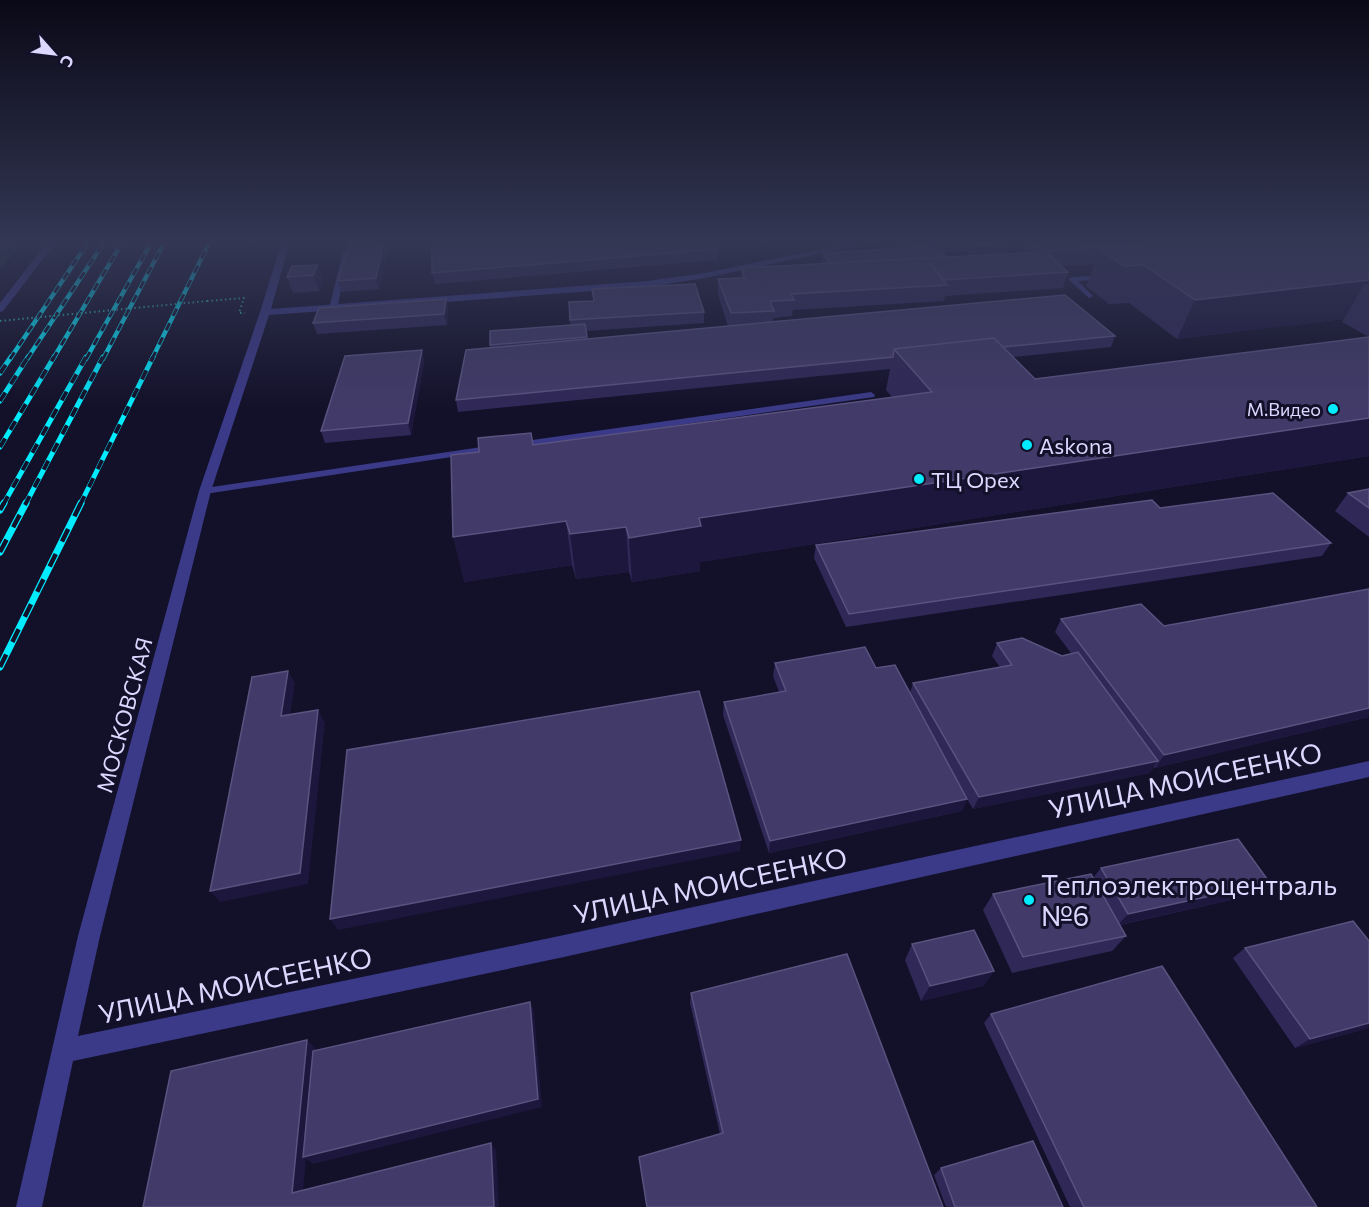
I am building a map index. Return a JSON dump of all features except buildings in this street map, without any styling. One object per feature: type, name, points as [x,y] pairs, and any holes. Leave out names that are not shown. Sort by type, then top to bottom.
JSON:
[{"type":"street","name":"МОСКОВСКАЯ","points":[[29,1207],[89,936],[205,490],[269,297]]},
{"type":"street","points":[[265,312],[449,297]]},
{"type":"street","name":"УЛИЦА МОИСЕЕНКО","points":[[63,1052],[93,1043],[564,946],[1369,769]]},
{"type":"lane","points":[[334,305],[336,297]]},
{"type":"lane","points":[[205,490],[871,395]]},
{"type":"path","points":[[0,321],[244,298],[239,312]]},
{"type":"railway","points":[[10,359],[51,297]]},
{"type":"railway","points":[[27,359],[68,297]]},
{"type":"railway","points":[[53,359],[90,297]]},
{"type":"railway","points":[[86,359],[120,297]]},
{"type":"railway","points":[[103,359],[135,297]]},
{"type":"railway","points":[[152,359],[182,297]]},
{"type":"railway","points":[[0,373],[11,357]]},
{"type":"railway","points":[[0,401],[28,357]]},
{"type":"railway","points":[[0,447],[54,357]]},
{"type":"railway","points":[[3,505],[86,357]]},
{"type":"railway","points":[[25,505],[103,357]]},
{"type":"railway","points":[[80,505],[153,357]]},
{"type":"railway","points":[[0,510],[4,503]]},
{"type":"railway","points":[[0,552],[26,503]]},
{"type":"railway","points":[[0,667],[81,503]]},
{"type":"place","name":"М.Видео","points":[[1333,409]]},
{"type":"place","name":"Askona","points":[[1027,445]]},
{"type":"place","name":"ТЦ Орех","points":[[919,479]]},
{"type":"place","name":"Теплоэлектроцентраль №6","points":[[1029,900]]}]
